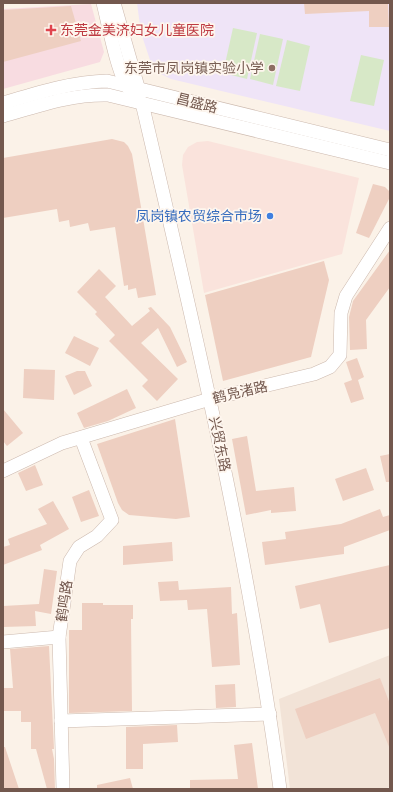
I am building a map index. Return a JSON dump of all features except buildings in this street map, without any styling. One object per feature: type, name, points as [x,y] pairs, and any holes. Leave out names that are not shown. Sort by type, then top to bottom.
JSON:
[{"type":"street","points":[[103,3],[132,88],[142,103]]},
{"type":"street","points":[[114,3],[132,88]]},
{"type":"street","name":"昌盛路","points":[[3,103],[81,83],[107,82],[390,150]]},
{"type":"street","name":"昌盛路","points":[[3,116],[65,99],[108,95],[390,163]]},
{"type":"street","name":"兴贸东路","points":[[142,103],[238,528],[270,714],[280,789]]},
{"type":"street","name":"鹤凫渚路","points":[[3,471],[41,452],[81,438],[210,399],[314,374],[330,368],[340,355],[341,313],[346,296],[390,228]]},
{"type":"street","name":"鹤鸣路","points":[[63,789],[59,637],[70,561],[79,547],[97,536],[112,520],[81,438]]},
{"type":"street","points":[[3,642],[59,637]]},
{"type":"street","points":[[61,721],[270,714]]},
{"type":"shaded area","name":"东莞市凤岗镇实验小学","points":[[137,3],[390,3],[390,131],[171,79],[159,73],[151,63],[141,33]]},
{"type":"shaded area","name":"东莞金美济妇女儿童医院","points":[[91,4],[104,52],[100,62],[3,89],[3,9]]},
{"type":"shaded area","name":"凤岗镇农贸综合市场","points":[[208,141],[359,178],[342,254],[204,293],[182,165],[183,155],[188,147],[197,142]]},
{"type":"shaded area","points":[[390,655],[390,787],[383,789],[290,789],[279,699]]},
{"type":"green space","points":[[233,28],[257,33],[247,79],[223,73]]},
{"type":"green space","points":[[260,34],[283,39],[273,85],[250,79]]},
{"type":"green space","points":[[287,40],[310,46],[300,91],[276,86]]},
{"type":"green space","points":[[361,55],[384,60],[374,106],[350,101]]},
{"type":"place","name":"东莞金美济妇女儿童医院","points":[[51,30]]},
{"type":"place","name":"东莞市凤岗镇实验小学","points":[[272,68]]},
{"type":"place","name":"凤岗镇农贸综合市场","points":[[270,216]]}]
